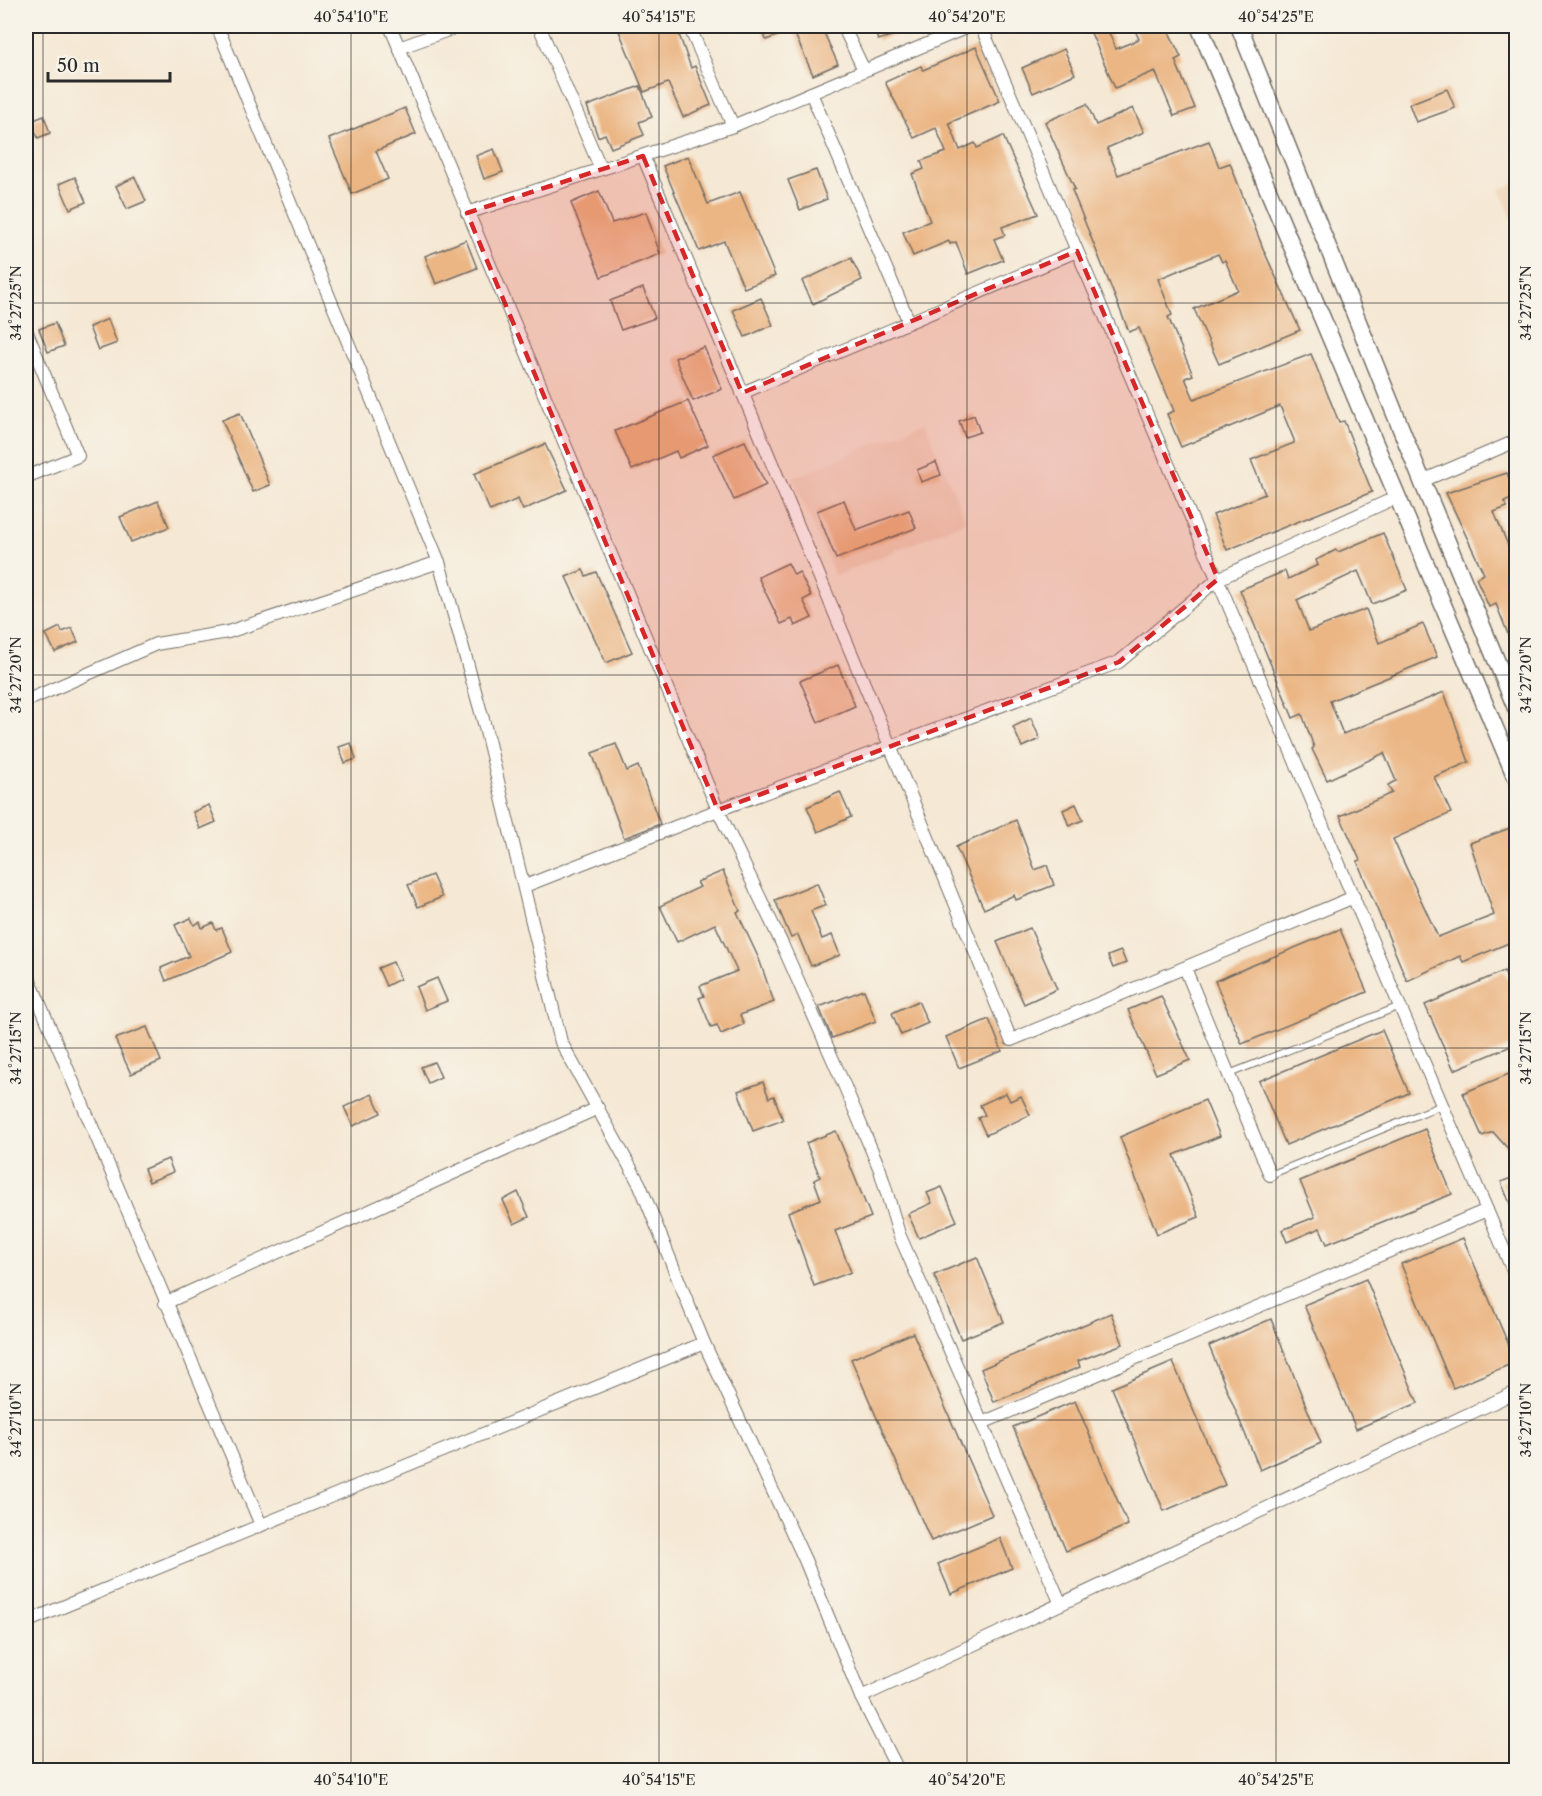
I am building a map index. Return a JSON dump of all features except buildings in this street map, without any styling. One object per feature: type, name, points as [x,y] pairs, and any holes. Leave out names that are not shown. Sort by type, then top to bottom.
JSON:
[{"type":"street","points":[[217,26],[439,562],[484,723],[561,1042],[640,1185],[704,1343],[805,1560],[861,1696],[898,1770]]},
{"type":"street","points":[[390,26],[718,810],[782,944],[845,1087],[880,1170],[899,1234],[1061,1604]]},
{"type":"street","points":[[399,48],[459,26]]},
{"type":"street","points":[[539,26],[601,169]]},
{"type":"street","points":[[690,26],[733,126]]},
{"type":"street","points":[[843,26],[864,70]]},
{"type":"street","points":[[467,213],[733,126],[970,26]]},
{"type":"street","points":[[981,26],[1516,1278]]},
{"type":"street","points":[[1199,26],[1516,778]]},
{"type":"street","points":[[1239,26],[1516,708]]},
{"type":"street","points":[[811,93],[909,322]]},
{"type":"street","points":[[643,156],[891,746],[1011,1040],[1354,897]]},
{"type":"street","points":[[742,393],[1077,251]]},
{"type":"street","points":[[26,330],[78,456],[26,477]]},
{"type":"street","points":[[1422,481],[1515,445]]},
{"type":"street","points":[[525,886],[718,810],[1119,662],[1218,579],[1397,497]]},
{"type":"street","points":[[26,701],[156,644],[228,632],[439,562]]},
{"type":"street","points":[[1185,968],[1270,1175]]},
{"type":"street","points":[[26,971],[261,1525]]},
{"type":"street","points":[[165,1303],[598,1108]]},
{"type":"street","points":[[982,1423],[1487,1210]]},
{"type":"street","points":[[26,1622],[704,1343]]},
{"type":"street","points":[[861,1696],[1516,1392]]},
{"type":"lane","points":[[1228,1074],[1400,1006]]},
{"type":"lane","points":[[1270,1175],[1443,1105]]},
{"type":"highlighted area","points":[[643,156],[742,393],[1077,251],[1218,579],[1119,662],[718,810],[467,213]]},
{"type":"shaded area","points":[[1516,183],[1516,229],[1500,189]]},
{"type":"shaded area","points":[[925,422],[966,521],[835,576],[793,478]]}]
